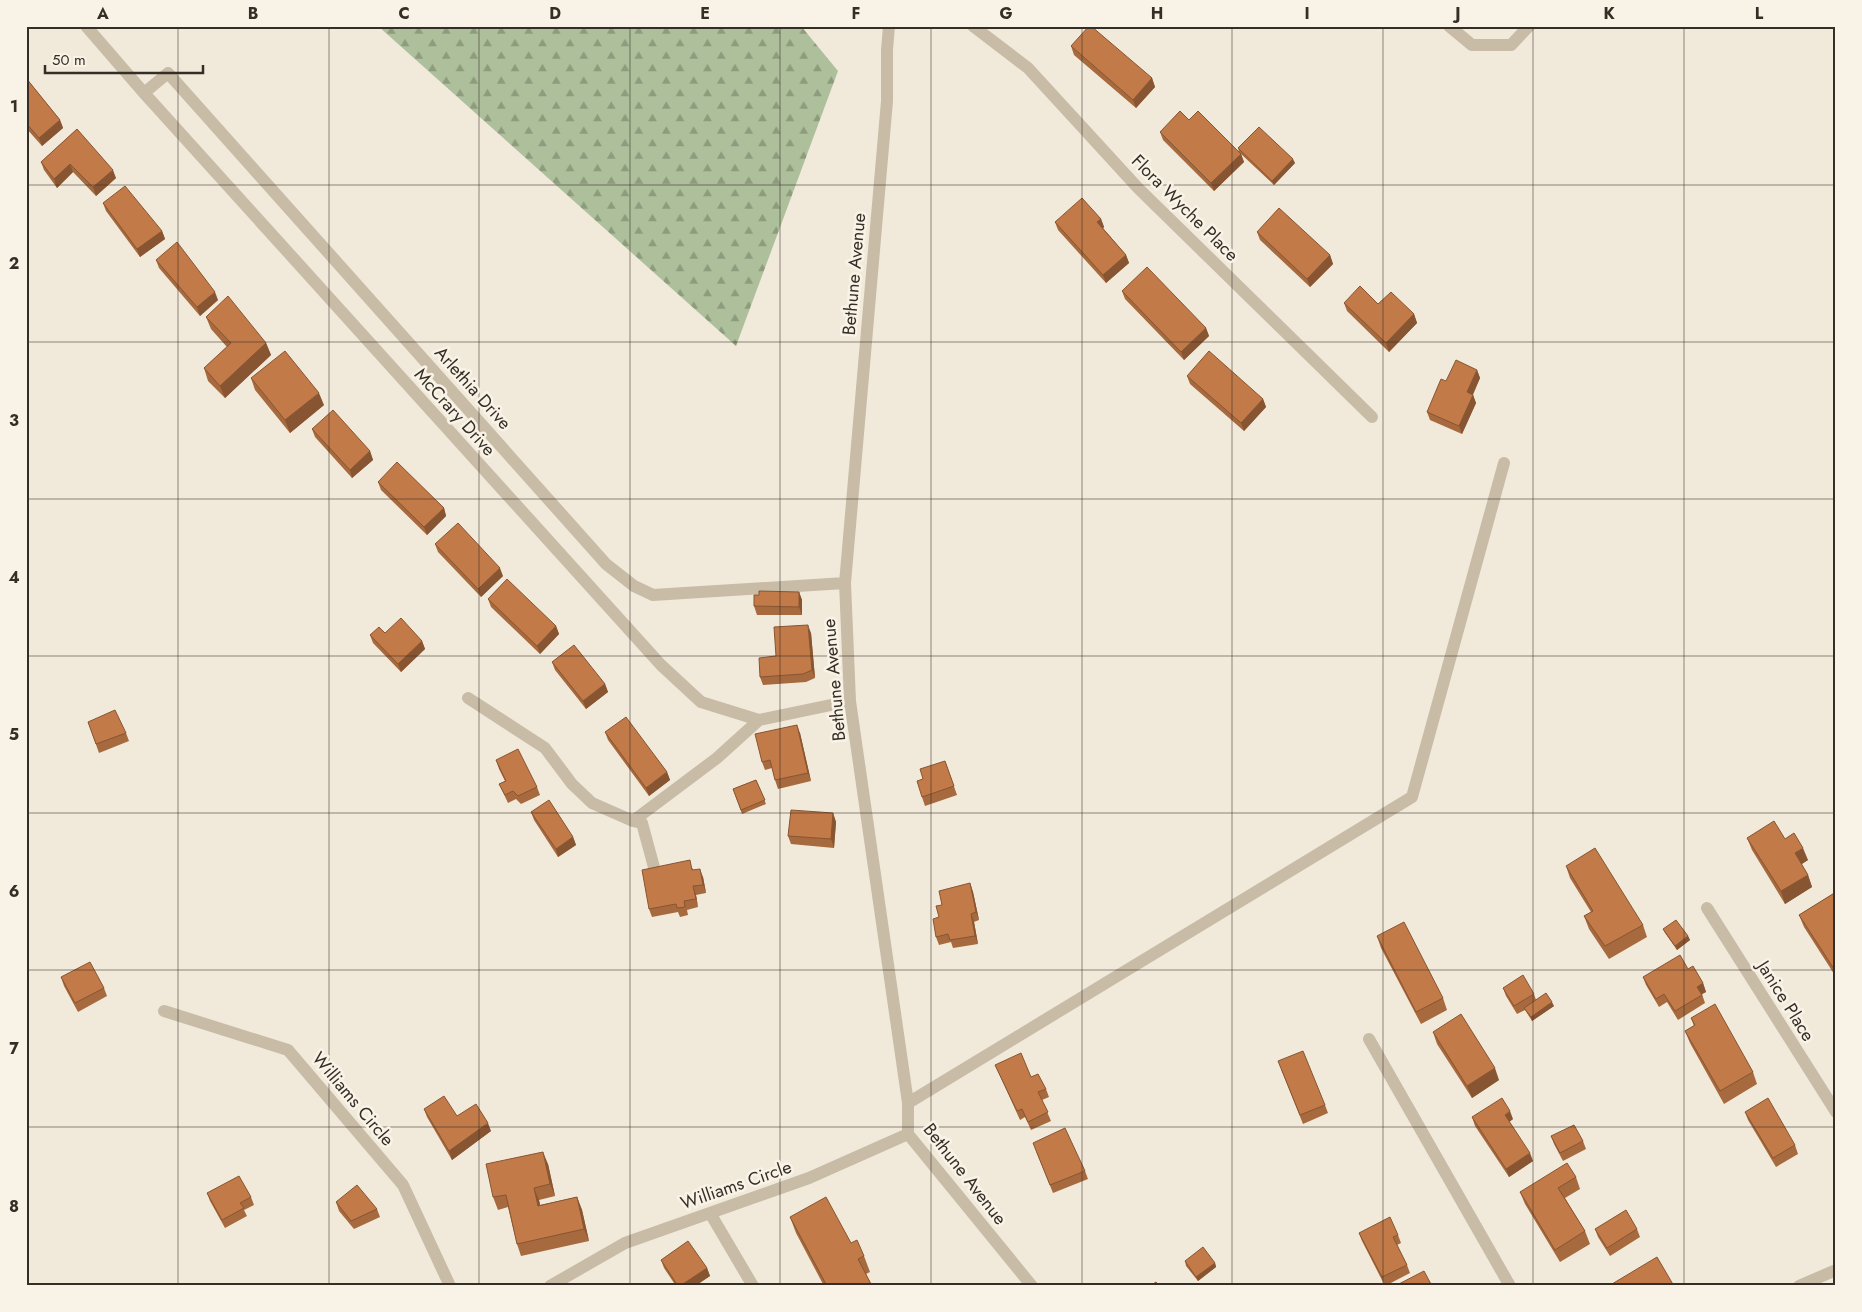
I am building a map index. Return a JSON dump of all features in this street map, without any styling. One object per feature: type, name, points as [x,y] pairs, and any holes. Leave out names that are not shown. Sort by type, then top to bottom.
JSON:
[{"type":"street","name":"McCrary Drive","points":[[86,26],[144,93],[661,666],[701,702],[758,720],[850,701]]},
{"type":"street","name":"Bethune Avenue","points":[[889,26],[887,101],[845,583],[850,701],[908,1103],[908,1134],[1032,1286]]},
{"type":"street","name":"Flora Wyche Place","points":[[973,26],[1028,68],[1138,188],[1372,417]]},
{"type":"street","points":[[1449,26],[1472,45],[1511,45],[1529,26]]},
{"type":"street","name":"Arlethia Drive","points":[[144,93],[168,73],[606,564],[634,586],[652,595],[845,583]]},
{"type":"street","points":[[908,1103],[1412,797],[1504,463]]},
{"type":"street","points":[[468,698],[545,748],[572,784],[592,803],[642,823],[655,870]]},
{"type":"street","points":[[634,821],[717,758],[758,720]]},
{"type":"street","name":"Janice Place","points":[[1707,908],[1836,1112]]},
{"type":"street","name":"Williams Circle","points":[[164,1012],[288,1050],[403,1185],[450,1286]]},
{"type":"street","points":[[1369,1039],[1510,1286]]},
{"type":"street","name":"Williams Circle","points":[[550,1286],[625,1243],[808,1178],[908,1134]]},
{"type":"street","points":[[710,1213],[753,1286]]},
{"type":"street","points":[[1800,1286],[1836,1270]]},
{"type":"green space","points":[[378,26],[801,26],[838,71],[736,346]]},
{"type":"building","points":[[1089,26],[1152,78],[1133,100],[1071,46]]},
{"type":"building","points":[[26,78],[60,120],[39,138],[26,123]]},
{"type":"building","points":[[1180,111],[1189,120],[1198,111],[1241,154],[1211,183],[1160,132]]},
{"type":"building","points":[[1259,127],[1293,159],[1272,181],[1238,148]]},
{"type":"building","points":[[77,129],[113,170],[93,187],[70,164],[54,179],[41,162]]},
{"type":"building","points":[[125,186],[162,231],[137,249],[103,203]]},
{"type":"building","points":[[1082,198],[1101,219],[1097,222],[1126,255],[1103,275],[1055,222]]},
{"type":"building","points":[[1279,208],[1330,255],[1307,279],[1257,232]]},
{"type":"building","points":[[177,242],[215,292],[197,307],[156,260]]},
{"type":"building","points":[[1147,267],[1206,328],[1181,352],[1122,291]]},
{"type":"building","points":[[1360,286],[1378,304],[1391,292],[1414,314],[1386,343],[1344,303]]},
{"type":"building","points":[[228,296],[266,343],[220,386],[204,368],[231,343],[206,317]]},
{"type":"building","points":[[285,351],[319,393],[285,420],[251,378]]},
{"type":"building","points":[[1209,351],[1263,399],[1241,423],[1187,376]]},
{"type":"building","points":[[1456,360],[1477,370],[1467,392],[1473,395],[1459,426],[1427,412],[1441,379],[1446,381]]},
{"type":"building","points":[[333,410],[370,451],[350,470],[312,429]]},
{"type":"building","points":[[397,462],[444,508],[424,527],[378,482]]},
{"type":"building","points":[[458,523],[500,568],[478,589],[435,544]]},
{"type":"building","points":[[507,579],[556,626],[537,646],[488,599]]},
{"type":"building","points":[[759,591],[799,592],[799,607],[754,606],[754,595],[759,595]]},
{"type":"building","points":[[401,618],[422,641],[398,664],[370,635],[379,627],[385,633]]},
{"type":"building","points":[[808,625],[812,670],[803,674],[760,677],[759,658],[776,656],[774,627]]},
{"type":"building","points":[[574,645],[605,684],[583,701],[552,662]]},
{"type":"building","points":[[115,710],[126,733],[96,744],[88,722]]},
{"type":"building","points":[[626,717],[667,772],[646,788],[605,732]]},
{"type":"building","points":[[797,725],[808,773],[775,780],[770,760],[762,762],[755,734]]},
{"type":"building","points":[[518,749],[537,787],[518,796],[513,791],[505,795],[499,784],[506,781],[496,760]]},
{"type":"building","points":[[945,761],[954,786],[922,797],[917,781],[923,779],[920,769]]},
{"type":"building","points":[[756,780],[765,800],[741,810],[733,789]]},
{"type":"building","points":[[549,800],[573,837],[556,849],[531,812]]},
{"type":"building","points":[[791,810],[833,813],[831,839],[788,836]]},
{"type":"building","points":[[1774,821],[1785,839],[1794,833],[1803,848],[1795,853],[1808,875],[1781,891],[1747,838]]},
{"type":"building","points":[[1595,848],[1643,925],[1605,946],[1584,916],[1593,911],[1566,866]]},
{"type":"building","points":[[690,860],[692,870],[700,869],[703,885],[693,886],[696,899],[684,901],[685,907],[677,908],[676,904],[649,909],[642,870]]},
{"type":"building","points":[[970,883],[976,912],[971,914],[975,936],[950,940],[948,934],[936,937],[933,919],[939,917],[936,906],[942,905],[939,891]]},
{"type":"building","points":[[1836,892],[1836,972],[1799,915]]},
{"type":"building","points":[[1676,920],[1688,936],[1675,946],[1663,929]]},
{"type":"building","points":[[1404,922],[1443,998],[1416,1012],[1377,936]]},
{"type":"building","points":[[1680,955],[1688,969],[1693,966],[1703,983],[1697,987],[1702,995],[1675,1011],[1664,994],[1656,999],[1643,977]]},
{"type":"building","points":[[90,962],[104,988],[75,1003],[61,977]]},
{"type":"building","points":[[1523,975],[1534,994],[1514,1006],[1503,988]]},
{"type":"building","points":[[1546,993],[1552,1002],[1531,1017],[1524,1008]]},
{"type":"building","points":[[1715,1004],[1753,1072],[1720,1091],[1685,1031],[1695,1025],[1691,1018]]},
{"type":"building","points":[[1461,1014],[1495,1068],[1467,1086],[1433,1032]]},
{"type":"building","points":[[1303,1051],[1325,1105],[1300,1115],[1278,1061]]},
{"type":"building","points":[[1021,1053],[1031,1077],[1038,1074],[1046,1089],[1038,1092],[1048,1112],[1028,1122],[1022,1109],[1017,1111],[995,1065]]},
{"type":"building","points":[[444,1096],[457,1116],[476,1104],[488,1123],[449,1151],[424,1109]]},
{"type":"building","points":[[1502,1098],[1510,1111],[1505,1115],[1530,1153],[1506,1169],[1472,1117]]},
{"type":"building","points":[[1768,1098],[1795,1145],[1773,1158],[1745,1112]]},
{"type":"building","points":[[1574,1125],[1583,1141],[1560,1153],[1551,1136]]},
{"type":"building","points":[[1065,1128],[1085,1171],[1050,1185],[1033,1143]]},
{"type":"building","points":[[543,1152],[550,1184],[534,1188],[538,1206],[577,1197],[584,1229],[517,1244],[506,1195],[493,1197],[486,1164]]},
{"type":"building","points":[[1567,1163],[1576,1177],[1558,1188],[1585,1231],[1555,1250],[1520,1192]]},
{"type":"building","points":[[239,1176],[251,1197],[240,1203],[244,1208],[222,1220],[207,1193]]},
{"type":"building","points":[[357,1185],[377,1209],[351,1221],[336,1202]]},
{"type":"building","points":[[826,1197],[851,1243],[857,1240],[864,1256],[858,1259],[872,1286],[827,1286],[790,1217]]},
{"type":"building","points":[[1626,1210],[1637,1229],[1607,1248],[1595,1229]]},
{"type":"building","points":[[1390,1217],[1398,1235],[1393,1237],[1407,1265],[1382,1277],[1359,1233]]},
{"type":"building","points":[[688,1241],[707,1268],[678,1286],[661,1260]]},
{"type":"building","points":[[1203,1247],[1215,1263],[1196,1277],[1185,1261]]},
{"type":"building","points":[[1657,1257],[1674,1286],[1613,1286],[1612,1284]]},
{"type":"building","points":[[1424,1271],[1432,1286],[1395,1286]]},
{"type":"building","points":[[1156,1282],[1159,1286],[1150,1286]]}]
